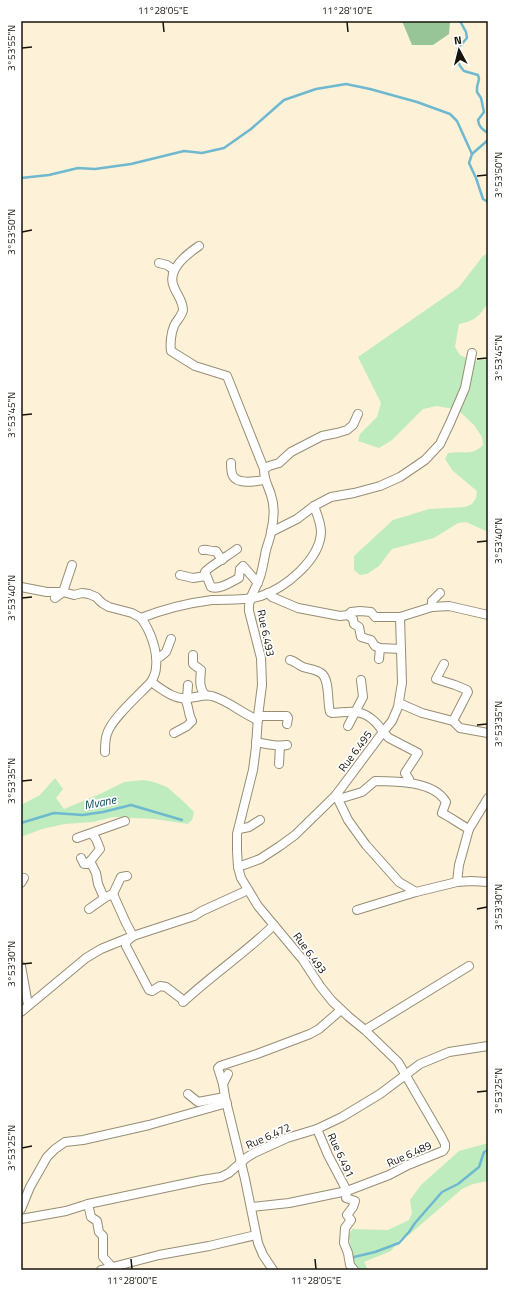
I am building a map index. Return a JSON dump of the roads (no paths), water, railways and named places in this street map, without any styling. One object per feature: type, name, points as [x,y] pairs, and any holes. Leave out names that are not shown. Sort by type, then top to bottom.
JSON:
[{"type":"street","points":[[159,263],[167,265],[174,270],[189,253],[199,246]]},
{"type":"street","name":"Rue 6.493","points":[[174,270],[172,280],[173,287],[179,296],[183,312],[173,327],[170,346],[171,351],[195,366],[227,376],[264,469],[264,480],[271,496],[274,513],[271,532],[258,583],[248,603],[261,658],[262,685],[252,770],[237,834],[236,851],[241,878],[258,906],[303,960],[320,986],[341,1010],[365,1030],[398,1062],[405,1075]]},
{"type":"street","points":[[271,532],[297,519],[314,506],[331,497],[380,486],[400,477],[425,460],[440,444],[465,388],[472,353]]},
{"type":"street","points":[[264,469],[279,463],[291,452],[322,436],[347,430],[353,425],[358,414]]},
{"type":"street","points":[[231,463],[233,476],[238,480],[253,482],[264,480]]},
{"type":"street","points":[[141,618],[179,606],[211,600],[259,597],[268,594],[298,574],[310,562],[315,554],[321,534],[320,525],[314,506]]},
{"type":"street","points":[[203,550],[207,549],[212,552],[216,551],[222,560]]},
{"type":"street","points":[[237,550],[207,569],[205,572],[211,587],[220,587],[239,578],[240,569],[243,566],[258,583]]},
{"type":"street","points":[[55,598],[63,592],[72,565]]},
{"type":"street","points":[[180,575],[193,578],[206,576]]},
{"type":"street","points":[[21,587],[48,592],[63,592],[74,595],[82,593],[89,594],[96,597],[109,607],[132,613],[141,618],[146,625],[156,657],[155,674],[151,682],[109,729],[106,734],[105,752]]},
{"type":"street","points":[[432,607],[432,601],[440,593]]},
{"type":"street","points":[[268,594],[277,600],[298,608],[340,616],[348,615],[351,612],[360,611],[371,612],[375,616],[400,617],[432,607],[448,606],[488,615]]},
{"type":"street","points":[[348,615],[353,619],[354,624],[359,627],[361,637],[371,640],[375,646],[380,648],[401,649]]},
{"type":"street","points":[[400,617],[402,683],[396,715],[383,732],[389,738],[418,753],[405,773],[409,778],[410,783]]},
{"type":"street","points":[[156,657],[160,658],[166,652],[171,640]]},
{"type":"street","points":[[379,659],[378,652],[380,648]]},
{"type":"street","points":[[193,655],[193,664],[201,670],[200,687],[205,695]]},
{"type":"street","name":"Rue 6.495","points":[[238,867],[260,859],[295,834],[336,795],[383,732],[378,724],[364,714],[356,712],[330,712],[325,677],[321,673],[298,665],[294,661],[290,660]]},
{"type":"street","points":[[444,664],[436,679],[455,685],[467,690],[468,692],[453,721]]},
{"type":"street","points":[[348,726],[363,697],[361,680]]},
{"type":"street","points":[[151,682],[174,696],[186,698],[205,695],[210,696],[230,703],[249,716],[258,718],[287,716],[287,724]]},
{"type":"street","points":[[174,733],[187,726],[192,721],[189,716],[186,698],[188,685]]},
{"type":"street","points":[[399,703],[422,713],[453,721],[460,728],[488,734]]},
{"type":"street","points":[[256,742],[284,745],[279,764]]},
{"type":"street","points":[[336,795],[342,798],[361,793],[376,781],[410,783],[430,789],[440,794],[446,802],[442,813],[459,824],[470,828]]},
{"type":"street","points":[[336,795],[348,820],[366,845],[399,882],[416,892]]},
{"type":"street","points":[[457,882],[459,864],[470,828],[488,798]]},
{"type":"street","points":[[239,829],[249,827],[260,820]]},
{"type":"street","points":[[77,838],[92,834],[125,821]]},
{"type":"street","points":[[81,858],[85,865],[88,864],[100,849],[92,834]]},
{"type":"street","points":[[90,861],[96,873],[98,884],[104,898]]},
{"type":"street","points":[[89,909],[104,898],[113,894],[121,877],[128,876]]},
{"type":"street","points":[[357,910],[416,892],[457,882],[488,882]]},
{"type":"street","points":[[21,1012],[84,956],[133,936],[194,916],[248,890]]},
{"type":"street","points":[[113,894],[133,936]]},
{"type":"street","points":[[133,936],[125,944],[148,990],[152,991],[160,986],[166,987],[183,1000],[183,1002],[274,926]]},
{"type":"street","points":[[21,966],[28,1005]]},
{"type":"street","points":[[365,1030],[398,1008],[469,966]]},
{"type":"street","points":[[273,1270],[263,1255],[258,1243],[223,1084],[218,1068],[310,1034],[319,1029],[341,1010]]},
{"type":"street","name":"Rue 6.472","points":[[21,1219],[66,1211],[88,1204],[221,1177],[229,1173],[254,1153],[287,1138],[317,1129],[342,1117],[380,1094],[420,1064],[448,1052],[488,1046]]},
{"type":"street","points":[[223,1084],[228,1074]]},
{"type":"street","name":"Rue 6.489","points":[[347,1191],[443,1151],[445,1148],[445,1144],[441,1136],[405,1075]]},
{"type":"street","points":[[188,1094],[198,1102],[226,1100]]},
{"type":"street","points":[[21,1209],[30,1187],[47,1158],[55,1148],[65,1142],[83,1140],[149,1125],[226,1100]]},
{"type":"street","name":"Rue 6.491","points":[[317,1129],[328,1155],[347,1191],[346,1198],[355,1201],[353,1207],[347,1215],[351,1220],[345,1228],[344,1243],[348,1252],[350,1265],[354,1270]]},
{"type":"street","points":[[251,1207],[289,1203],[347,1191]]},
{"type":"street","points":[[88,1204],[90,1217],[97,1221],[100,1232],[103,1236],[103,1257],[114,1269]]},
{"type":"street","points":[[101,1270],[114,1269],[159,1256],[256,1235]]},
{"type":"waterway","points":[[460,21],[466,32],[467,38],[458,48],[456,56],[464,71],[478,75],[479,79],[477,92],[481,98],[484,112],[478,120],[481,128],[488,133]]},
{"type":"waterway","points":[[21,178],[49,175],[78,168],[95,169],[131,164],[184,151],[202,153],[224,148],[251,129],[284,100],[316,89],[346,84],[417,102],[450,114],[457,121],[472,154]]},
{"type":"waterway","points":[[488,140],[472,154],[469,163],[483,199],[488,202]]},
{"type":"waterway","name":"Mvane","points":[[21,823],[54,813],[83,815],[131,805],[182,820]]},
{"type":"waterway","points":[[352,1261],[354,1257],[375,1252],[399,1243],[442,1192],[458,1184],[479,1167],[484,1152],[488,1150]]}]
